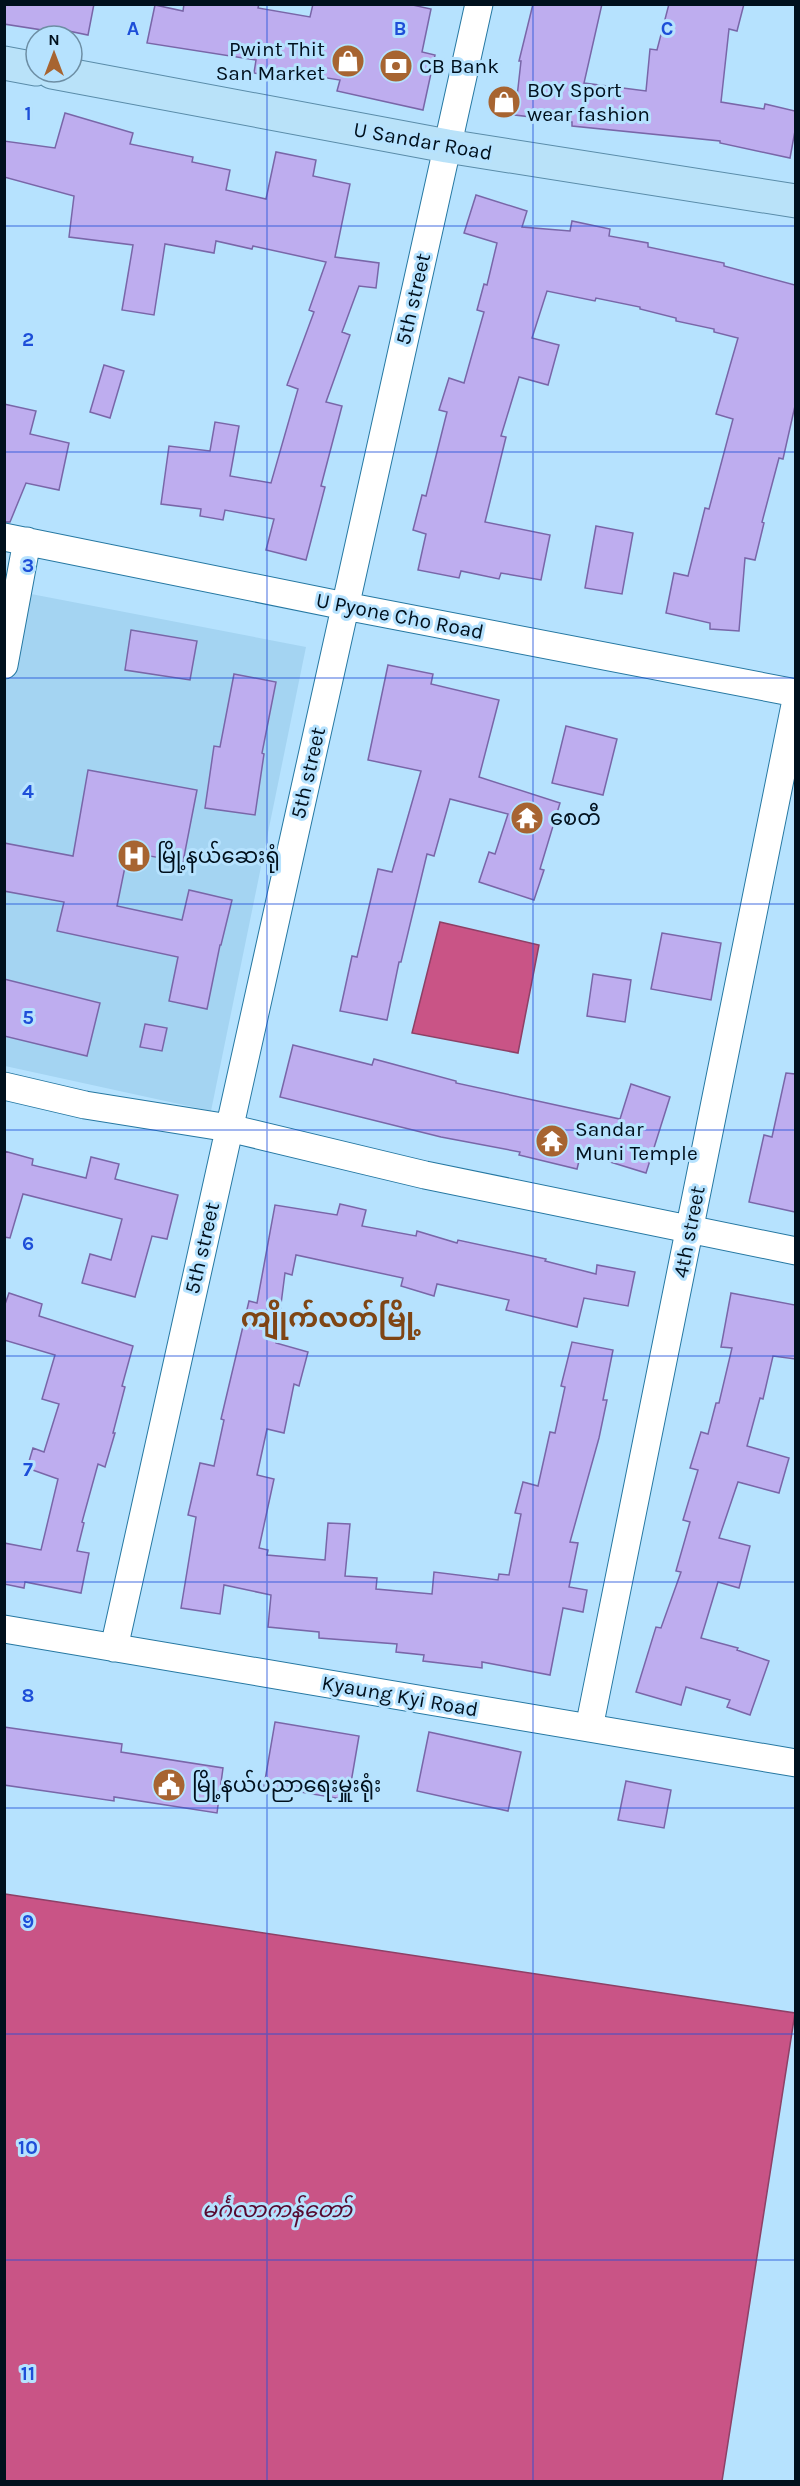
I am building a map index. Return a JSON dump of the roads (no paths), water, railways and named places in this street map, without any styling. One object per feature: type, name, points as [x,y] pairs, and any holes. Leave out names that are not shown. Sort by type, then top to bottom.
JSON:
[{"type":"main road","points":[[4,63],[24,67]]},
{"type":"main road","name":"U Sandar Road","points":[[84,78],[447,147],[795,201]]},
{"type":"street","name":"5th street","points":[[114,1648],[479,4]]},
{"type":"street","name":"U Pyone Cho Road","points":[[16,539],[345,606],[795,693]]},
{"type":"street","points":[[4,665],[16,539]]},
{"type":"street","name":"4th street","points":[[589,1728],[795,700]]},
{"type":"street","points":[[4,1086],[85,1105],[229,1128],[425,1175],[795,1251]]},
{"type":"street","name":"Kyaung Kyi Road","points":[[4,1629],[795,1763]]},
{"type":"water","points":[[440,922],[539,945],[518,1053],[412,1033]]},
{"type":"water","name":"မင်္ဂလာကန်တော်","points":[[5,1894],[795,2013],[722,2481],[5,2481]]},
{"type":"place","name":"Pwint Thit San Market","points":[[348,61]]},
{"type":"place","name":"CB Bank","points":[[396,66]]},
{"type":"place","name":"BOY Sport wear fashion","points":[[504,102]]},
{"type":"place","name":"စေတီ","points":[[527,818]]},
{"type":"place","name":"မြို့နယ်ဆေးရုံ","points":[[134,856]]},
{"type":"place","name":"Sandar Muni Temple","points":[[552,1141]]},
{"type":"place","name":"မြို့နယ်ပညာရေးမှူးရုံး","points":[[169,1785]]},
{"type":"district","name":"ကျိုက်လတ်မြို့","points":[[331,1318]]}]
